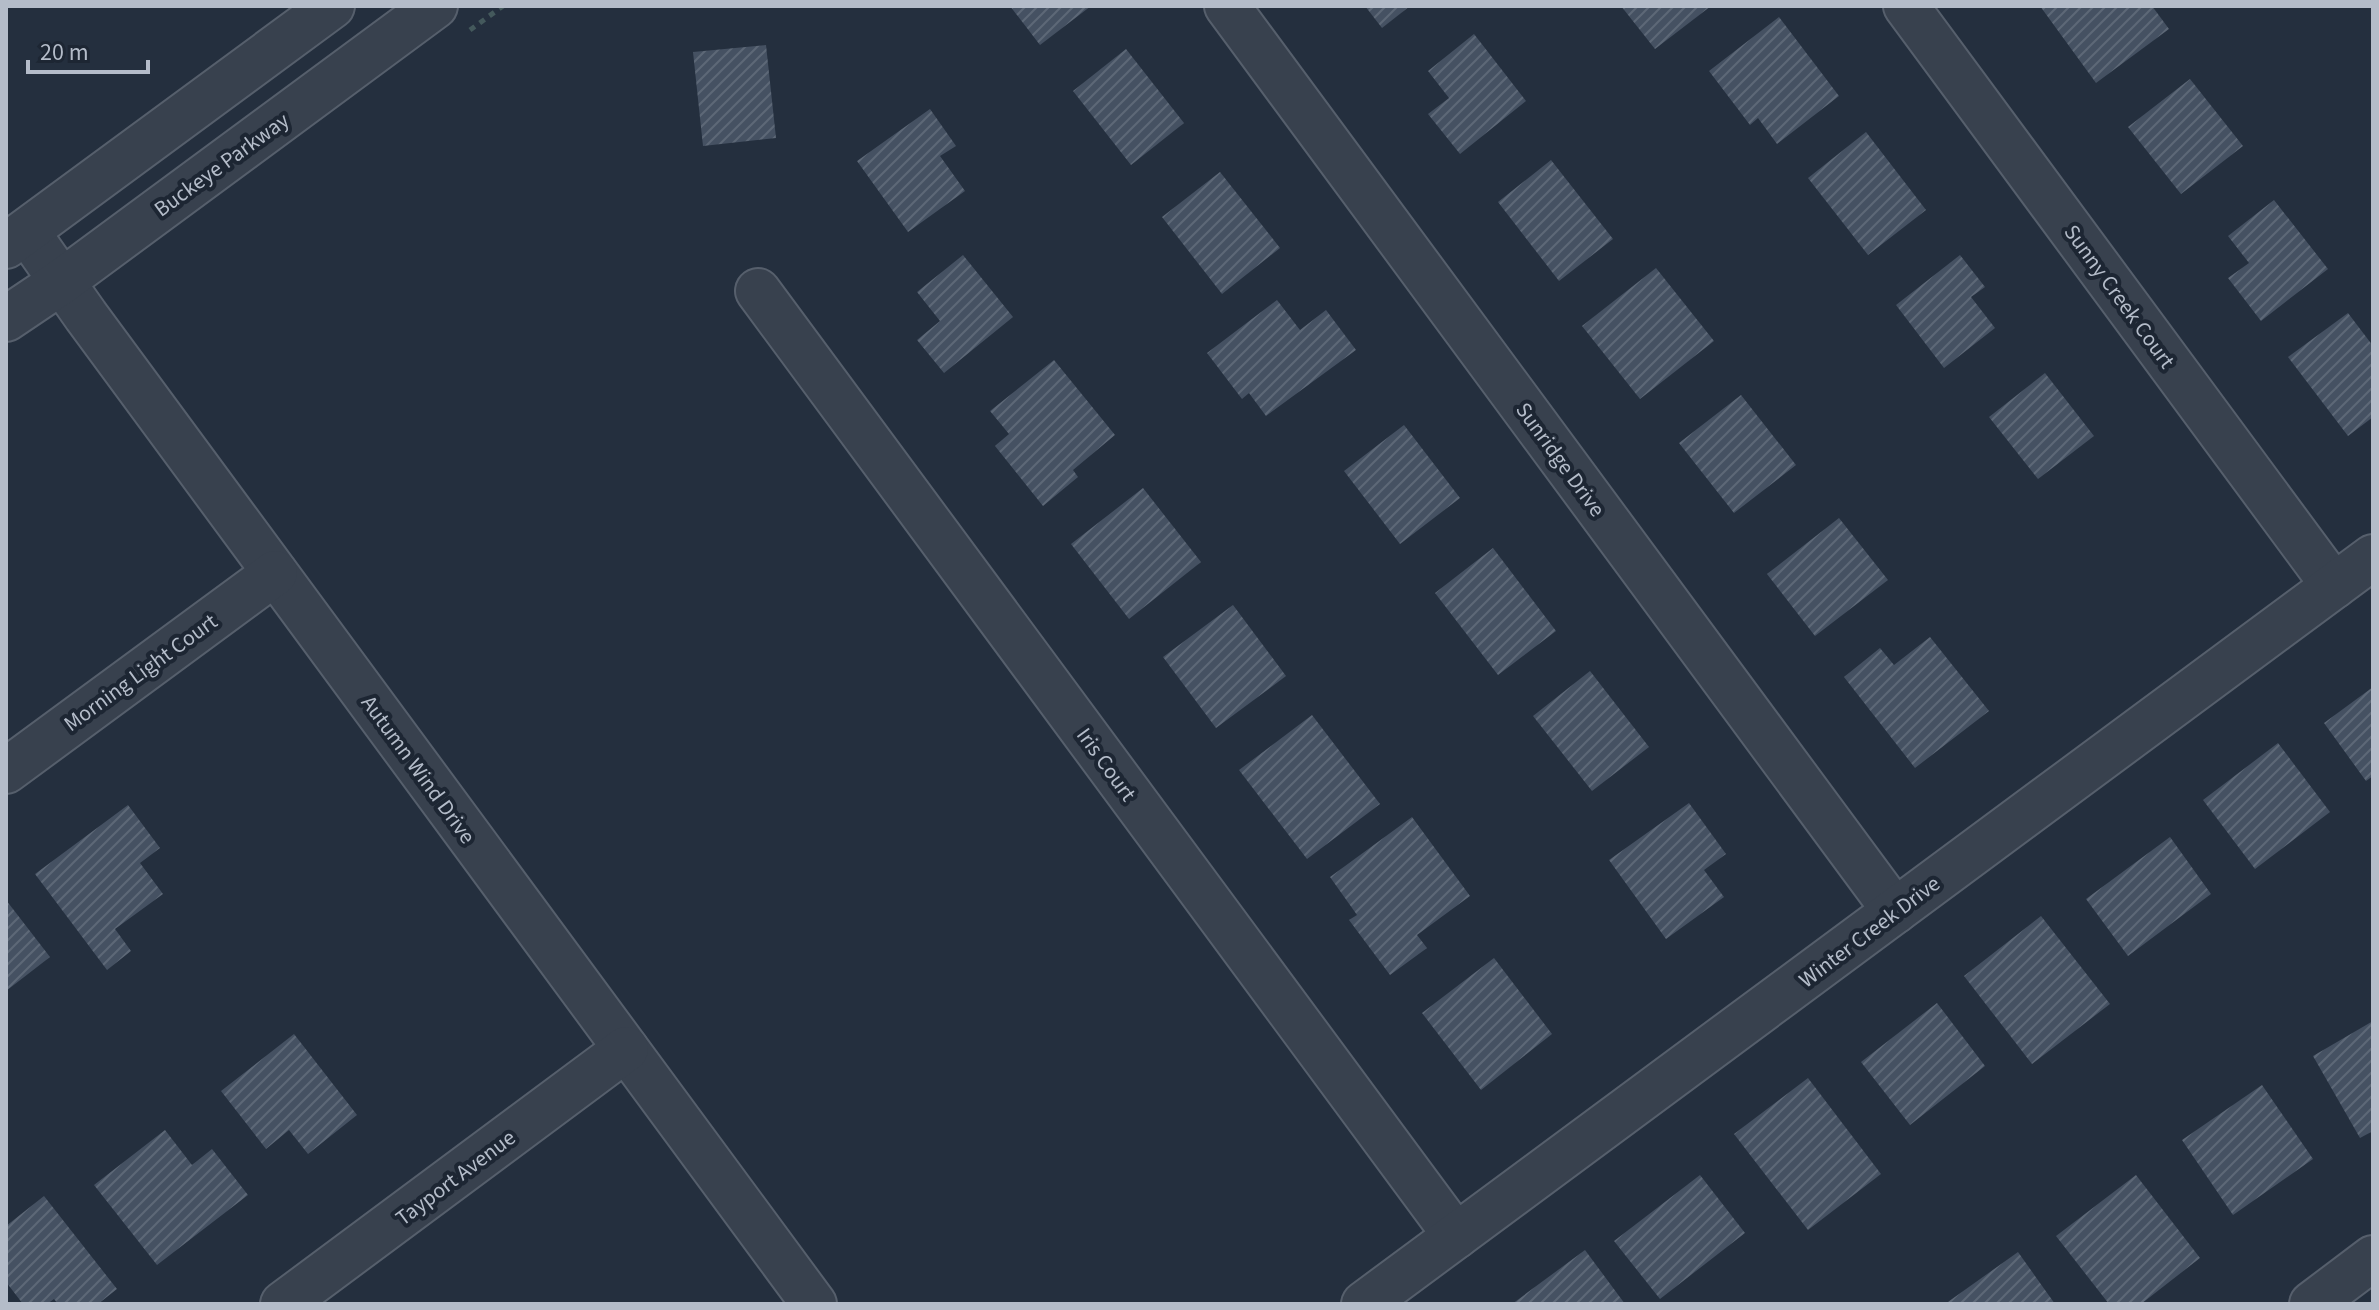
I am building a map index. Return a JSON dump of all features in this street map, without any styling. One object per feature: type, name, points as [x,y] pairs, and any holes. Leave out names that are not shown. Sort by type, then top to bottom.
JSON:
[{"type":"street","points":[[16,239],[332,6]]},
{"type":"street","name":"Buckeye Parkway","points":[[6,319],[61,282],[435,6]]},
{"type":"street","name":"Sunridge Drive","points":[[1227,6],[1895,911]]},
{"type":"street","name":"Sunny Creek Court","points":[[1906,6],[2334,586]]},
{"type":"street","name":"Autumn Wind Drive","points":[[16,239],[61,282],[814,1304]]},
{"type":"street","name":"Iris Court","points":[[758,291],[1456,1236]]},
{"type":"street","name":"Winter Creek Drive","points":[[1364,1304],[2373,557]]},
{"type":"street","name":"Morning Light Court","points":[[6,771],[275,573]]},
{"type":"street","name":"Tayport Avenue","points":[[283,1304],[626,1049]]},
{"type":"street","points":[[2312,1304],[2373,1258]]},
{"type":"building","points":[[1010,6],[1091,6],[1040,45]]},
{"type":"building","points":[[1365,6],[1410,6],[1382,28]]},
{"type":"building","points":[[1621,6],[1711,6],[1655,49]]},
{"type":"building","points":[[2040,6],[2152,6],[2169,29],[2096,83]]},
{"type":"building","points":[[1779,17],[1839,96],[1777,144],[1758,118],[1750,125],[1709,71]]},
{"type":"building","points":[[1474,34],[1526,101],[1460,154],[1428,114],[1449,98],[1428,71]]},
{"type":"building","points":[[766,45],[776,138],[703,146],[693,52]]},
{"type":"building","points":[[1126,49],[1184,123],[1131,165],[1073,91]]},
{"type":"building","points":[[2190,79],[2243,146],[2181,194],[2128,127]]},
{"type":"building","points":[[930,109],[956,146],[940,156],[965,191],[908,232],[857,161]]},
{"type":"building","points":[[1866,132],[1926,210],[1868,255],[1808,178]]},
{"type":"building","points":[[1551,160],[1613,239],[1559,281],[1498,202]]},
{"type":"building","points":[[1220,172],[1280,248],[1222,294],[1162,217]]},
{"type":"building","points":[[2274,200],[2328,269],[2261,321],[2228,278],[2249,263],[2228,236]]},
{"type":"building","points":[[963,255],[1013,317],[944,373],[917,340],[940,321],[917,292]]},
{"type":"building","points":[[1960,255],[1985,287],[1971,297],[1995,328],[1944,368],[1896,305]]},
{"type":"building","points":[[1656,268],[1714,341],[1640,399],[1582,326]]},
{"type":"building","points":[[1277,300],[1300,330],[1326,310],[1356,350],[1266,416],[1249,393],[1242,399],[1207,353]]},
{"type":"building","points":[[2348,313],[2373,346],[2373,417],[2348,436],[2288,357]]},
{"type":"building","points":[[1054,360],[1115,435],[1073,470],[1078,477],[1043,506],[995,446],[1009,434],[990,411]]},
{"type":"building","points":[[2045,373],[2094,436],[2038,479],[1989,417]]},
{"type":"building","points":[[1741,395],[1796,465],[1734,513],[1679,443]]},
{"type":"building","points":[[1404,425],[1460,498],[1400,544],[1344,471]]},
{"type":"building","points":[[1143,488],[1201,562],[1129,619],[1071,544]]},
{"type":"building","points":[[1839,518],[1888,580],[1815,636],[1767,574]]},
{"type":"building","points":[[1493,548],[1556,631],[1498,675],[1435,593]]},
{"type":"building","points":[[1233,605],[1286,676],[1216,728],[1163,657]]},
{"type":"building","points":[[1930,637],[1989,711],[1915,768],[1844,677],[1880,648],[1894,665]]},
{"type":"building","points":[[1590,671],[1649,747],[1592,791],[1533,716]]},
{"type":"building","points":[[2373,687],[2373,776],[2366,781],[2324,723]]},
{"type":"building","points":[[1312,715],[1380,804],[1307,859],[1239,770]]},
{"type":"building","points":[[2278,743],[2330,812],[2255,869],[2203,800]]},
{"type":"building","points":[[1689,803],[1726,854],[1704,870],[1724,897],[1666,939],[1609,860]]},
{"type":"building","points":[[128,805],[160,848],[140,863],[163,894],[115,929],[131,951],[107,970],[35,874]]},
{"type":"building","points":[[1412,817],[1470,896],[1417,935],[1427,948],[1390,975],[1349,920],[1357,915],[1330,877]]},
{"type":"building","points":[[2170,837],[2211,894],[2128,956],[2086,899]]},
{"type":"building","points":[[6,900],[50,957],[6,991]]},
{"type":"building","points":[[2041,916],[2110,1004],[2032,1064],[1964,976]]},
{"type":"building","points":[[1494,958],[1552,1034],[1481,1090],[1422,1013]]},
{"type":"building","points":[[1937,1003],[1985,1066],[1910,1125],[1861,1062]]},
{"type":"building","points":[[2373,1021],[2373,1131],[2360,1138],[2313,1056]]},
{"type":"building","points":[[294,1034],[357,1115],[308,1154],[289,1130],[266,1149],[221,1091]]},
{"type":"building","points":[[1808,1078],[1881,1174],[1808,1230],[1734,1134]]},
{"type":"building","points":[[2262,1085],[2313,1159],[2233,1215],[2182,1140]]},
{"type":"building","points":[[165,1130],[192,1165],[212,1149],[248,1195],[157,1265],[94,1185]]},
{"type":"building","points":[[1700,1175],[1745,1233],[1660,1299],[1614,1241]]},
{"type":"building","points":[[2136,1175],[2200,1258],[2141,1304],[2109,1304],[2056,1236]]},
{"type":"building","points":[[44,1196],[117,1289],[98,1304],[58,1304],[54,1299],[47,1304],[23,1304],[6,1282],[6,1226]]},
{"type":"building","points":[[1585,1250],[1625,1304],[1512,1304]]},
{"type":"building","points":[[2018,1252],[2055,1304],[1945,1304]]}]
